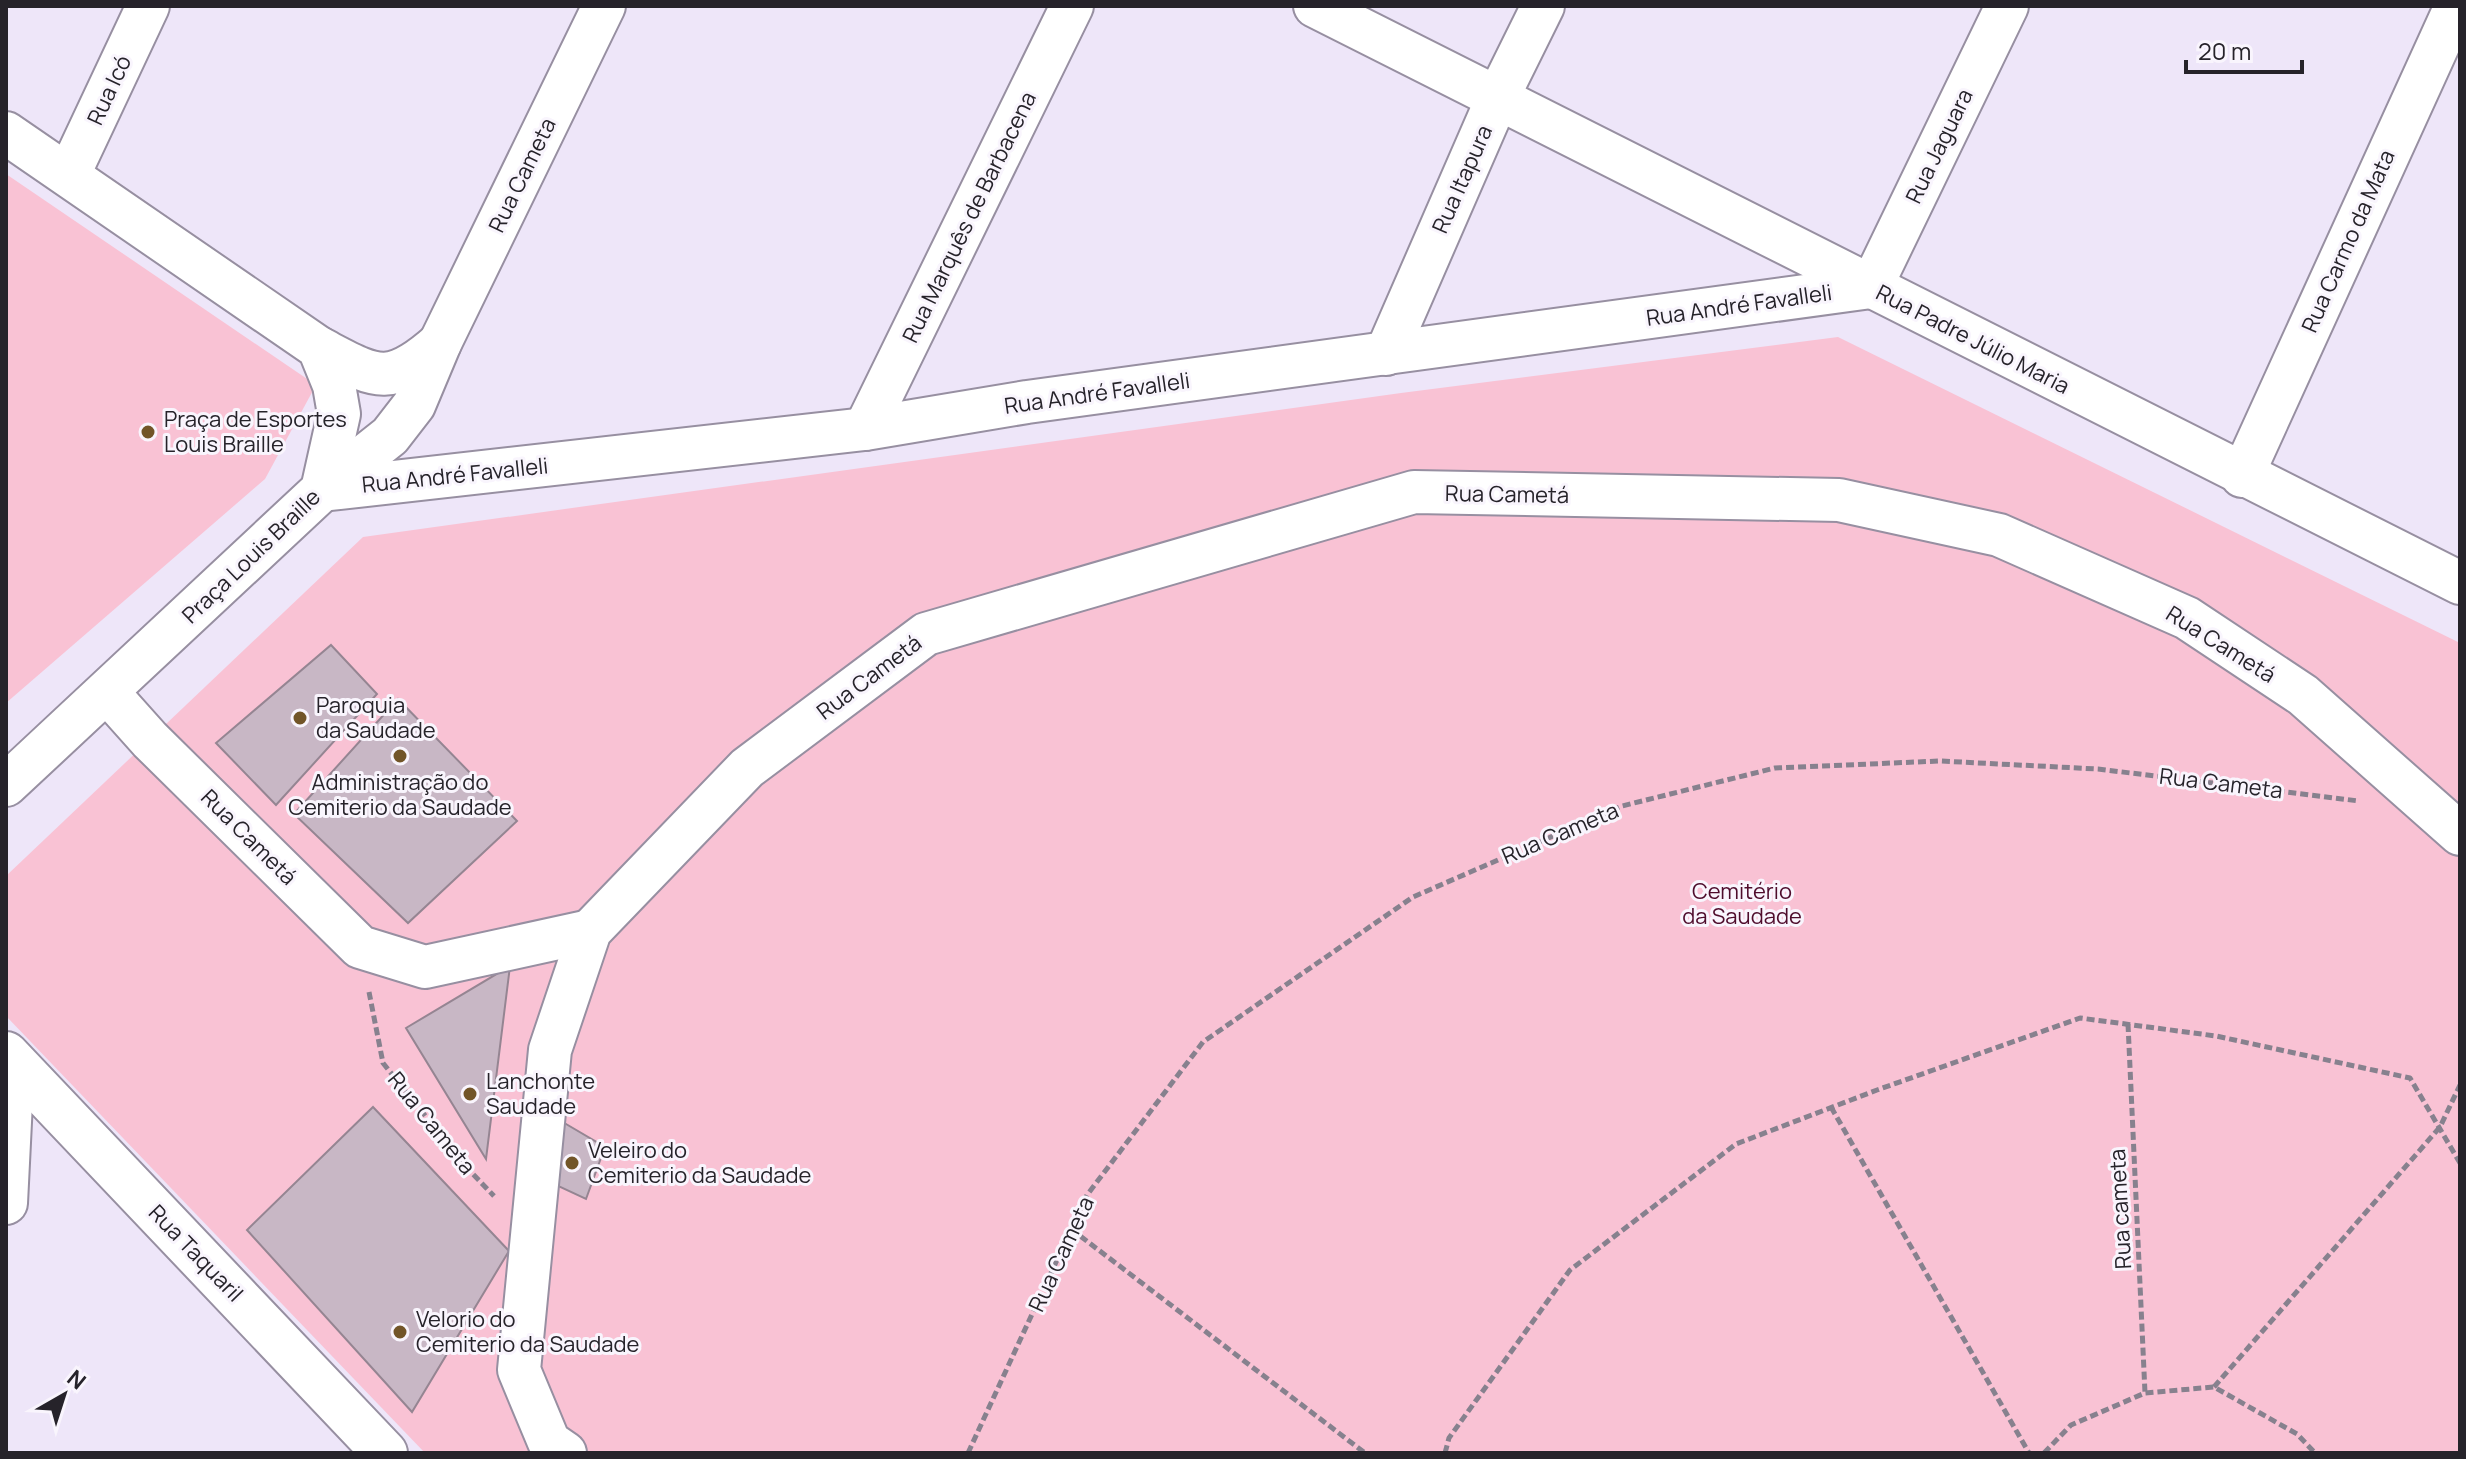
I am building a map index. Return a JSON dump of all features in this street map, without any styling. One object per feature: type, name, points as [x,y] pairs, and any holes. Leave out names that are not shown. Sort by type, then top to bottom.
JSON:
[{"type":"street","name":"Rua Icó","points":[[69,174],[148,6]]},
{"type":"street","name":"Rua Cameta","points":[[322,490],[390,436],[414,405],[440,343],[604,6]]},
{"type":"street","name":"Rua Marquês de Barbacena","points":[[865,429],[1072,6]]},
{"type":"street","name":"Rua Padre Júlio Maria","points":[[1315,6],[2242,476],[2460,583]]},
{"type":"street","name":"Rua Itapura","points":[[1386,354],[1498,97],[1543,6]]},
{"type":"street","name":"Rua Jaguara","points":[[1871,287],[2007,6]]},
{"type":"street","name":"Rua Carmo da Mata","points":[[2242,476],[2456,6]]},
{"type":"street","points":[[6,133],[319,348]]},
{"type":"street","name":"Rua André Favalleli","points":[[322,490],[865,429],[1027,402],[1871,287]]},
{"type":"street","name":"Rua Cameta","points":[[319,348],[364,371],[392,375],[413,367],[440,343]]},
{"type":"street","name":"Praça Louis Braille","points":[[6,785],[322,490],[339,414],[334,385],[319,348]]},
{"type":"street","name":"Rua Cametá","points":[[565,1453],[549,1442],[519,1370],[550,1050],[590,931],[747,768],[926,634],[1414,492],[1839,500],[1999,535],[2187,618],[2303,695],[2460,834]]},
{"type":"street","name":"Rua Cametá","points":[[108,693],[150,740],[360,947],[425,967],[590,931]]},
{"type":"street","points":[[6,1203],[9,1058]]},
{"type":"street","name":"Rua Taquaril","points":[[9,1058],[366,1443]]},
{"type":"path","name":"Rua Cameta","points":[[968,1453],[1087,1195],[1203,1042],[1413,897],[1622,806],[1775,768],[1940,761],[2098,769],[2363,801]]},
{"type":"path","name":"Rua Cameta","points":[[360,947],[383,1063],[467,1168],[532,1234]]},
{"type":"path","points":[[1445,1453],[1449,1438],[1570,1270],[1736,1144],[2080,1018],[2216,1036],[2410,1078],[2460,1163]]},
{"type":"path","name":"Rua cameta","points":[[2128,1024],[2145,1393]]},
{"type":"path","points":[[2214,1387],[2440,1127],[2460,1085]]},
{"type":"path","points":[[1831,1107],[2029,1453]]},
{"type":"path","points":[[1071,1229],[1365,1453]]},
{"type":"path","points":[[2044,1453],[2071,1425],[2145,1393],[2214,1387],[2297,1434],[2315,1453]]},
{"type":"green space","name":"Praça de Esportes Louis Braille","points":[[6,174],[316,385],[265,479],[6,703]]},
{"type":"green space","name":"Cemitério da Saudade","points":[[1838,337],[2460,643],[2460,1453],[425,1453],[6,1016],[6,876],[363,537],[1401,393]]},
{"type":"building","name":"Paroquia da Saudade","points":[[331,645],[377,694],[276,805],[216,743]]},
{"type":"building","name":"Administração do Cemiterio da Saudade","points":[[398,699],[517,821],[408,923],[294,814]]},
{"type":"building","name":"Lanchonte Saudade","points":[[510,966],[486,1159],[406,1028]]},
{"type":"building","name":"Velorio do Cemiterio da Saudade","points":[[373,1107],[509,1251],[412,1412],[247,1230]]},
{"type":"building","name":"Veleiro do Cemiterio da Saudade","points":[[549,1114],[605,1147],[586,1199],[543,1179]]},
{"type":"place","name":"Praça de Esportes Louis Braille","points":[[148,432]]},
{"type":"place","name":"Paroquia da Saudade","points":[[300,718]]},
{"type":"place","name":"Administração do Cemiterio da Saudade","points":[[400,756]]},
{"type":"place","name":"Lanchonte Saudade","points":[[470,1094]]},
{"type":"place","name":"Veleiro do Cemiterio da Saudade","points":[[572,1163]]},
{"type":"place","name":"Velorio do Cemiterio da Saudade","points":[[400,1332]]}]
